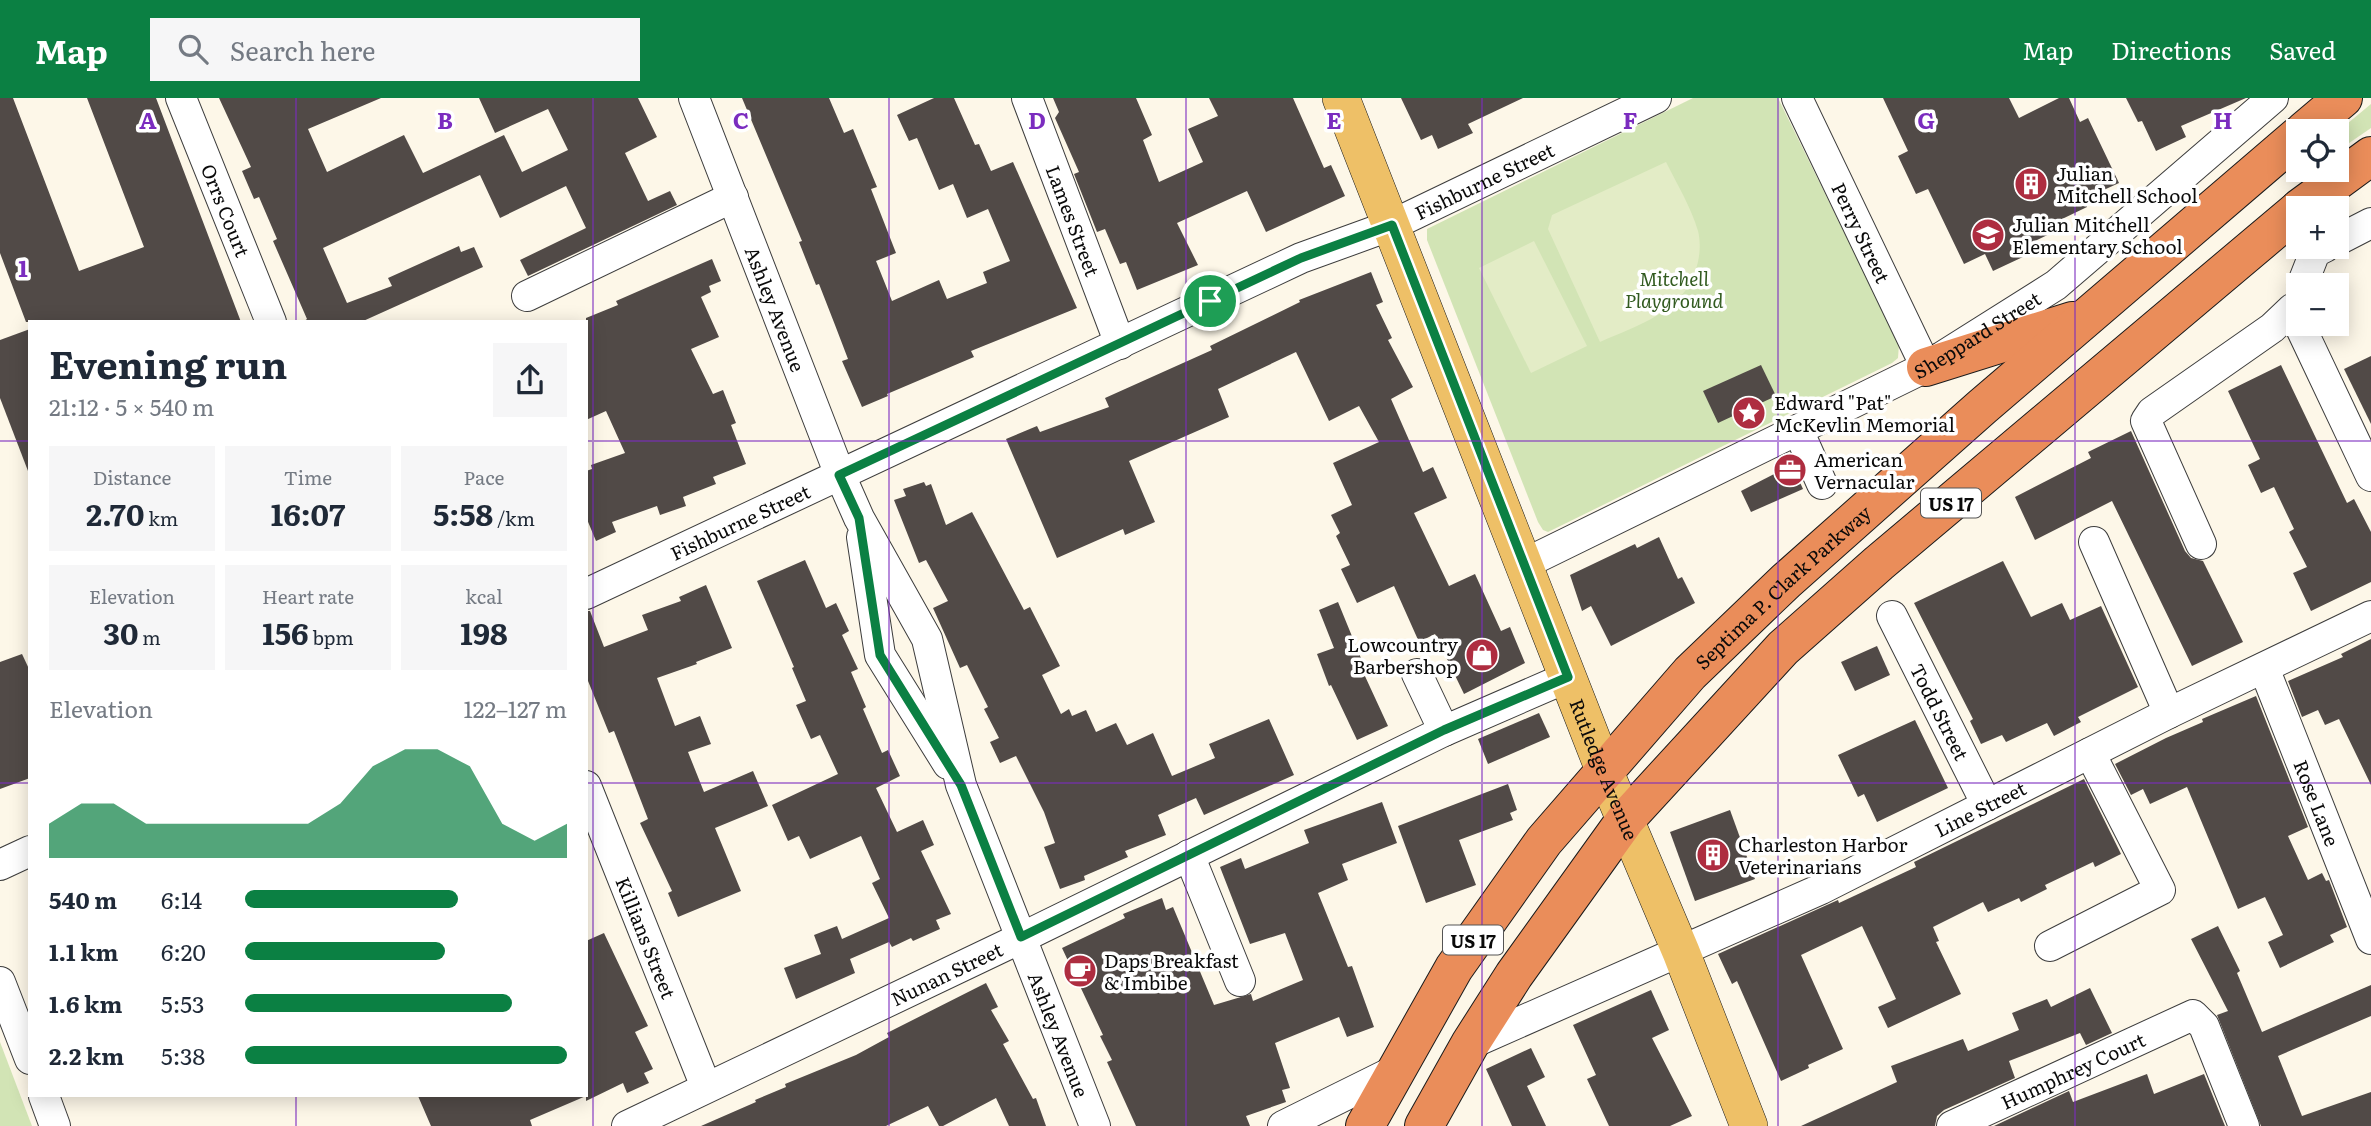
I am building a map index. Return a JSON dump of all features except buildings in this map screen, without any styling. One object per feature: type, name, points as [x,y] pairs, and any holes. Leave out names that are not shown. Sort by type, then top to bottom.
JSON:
[{"type":"highway","points":[[2318,119],[2343,98]]},
{"type":"highway","name":"Septima P. Clark Parkway","points":[[1365,1126],[1461,957],[1544,841],[1690,673],[1786,580],[2286,146]]},
{"type":"highway","name":"US 17","points":[[2317,196],[2371,156]]},
{"type":"highway","name":"US 17","points":[[1424,1126],[1470,1044],[1514,975],[1626,818],[1783,648],[2286,220]]},
{"type":"highway","points":[[1926,367],[2091,315]]},
{"type":"main road","name":"Rutledge Avenue","points":[[1341,98],[1604,770],[1681,952],[1749,1126]]},
{"type":"street","name":"Orrs Court","points":[[181,98],[270,320]]},
{"type":"street","name":"Ashley Avenue","points":[[694,98],[839,475],[859,518],[927,639],[961,785],[1095,1126]]},
{"type":"street","name":"Lames Street","points":[[1027,98],[1120,344]]},
{"type":"street","name":"Fishburne Street","points":[[588,593],[1301,258],[1392,225],[1656,98]]},
{"type":"street","name":"Perry Street","points":[[1797,98],[1926,367]]},
{"type":"street","name":"Sheppard Street","points":[[1524,564],[1926,367],[2056,285],[2273,98]]},
{"type":"street","points":[[527,296],[733,197]]},
{"type":"street","points":[[2349,234],[2371,223]]},
{"type":"street","points":[[2201,544],[2146,421],[2152,412],[2286,317]]},
{"type":"street","points":[[2311,336],[2371,476]]},
{"type":"street","points":[[1798,430],[1822,484]]},
{"type":"street","name":"Ashley Avenue","points":[[859,518],[880,655],[961,785]]},
{"type":"street","points":[[2094,542],[2169,713]]},
{"type":"street","name":"Todd Street","points":[[1892,616],[1987,805]]},
{"type":"street","name":"Line Street","points":[[1470,1044],[1821,889],[2169,713],[2371,616]]},
{"type":"street","name":"Rose Lane","points":[[2264,668],[2371,939]]},
{"type":"street","points":[[1417,674],[1444,730]]},
{"type":"street","name":"Nunan Street","points":[[627,1126],[1444,730],[1568,677]]},
{"type":"street","points":[[2050,946],[2160,890],[2091,753]]},
{"type":"street","name":"Killians Street","points":[[588,791],[706,1087]]},
{"type":"street","points":[[0,865],[28,852]]},
{"type":"street","points":[[1188,855],[1240,981]]},
{"type":"street","points":[[0,982],[28,1054]]},
{"type":"street","name":"Humphrey Court","points":[[1952,1126],[2193,1015],[2204,1026],[2244,1126]]},
{"type":"street","points":[[1283,1126],[1396,1070]]},
{"type":"street","points":[[44,1097],[55,1126]]},
{"type":"green space","name":"Mitchell Playground","points":[[1693,98],[1778,98],[1899,344],[1898,358],[1548,532],[1543,530],[1538,522],[1427,240],[1427,229]]},
{"type":"green space","points":[[2371,104],[2371,128],[2349,143],[2349,122]]},
{"type":"green space","points":[[1666,162],[1688,204],[1698,231],[1700,250],[1696,269],[1690,284],[1670,307],[1644,323],[1600,342],[1548,229],[1552,215]]},
{"type":"green space","points":[[1534,241],[1587,346],[1531,373],[1479,268]]},
{"type":"green space","points":[[0,1042],[32,1126],[0,1126]]},
{"type":"place","name":"Julian Mitchell School","points":[[2031,184]]},
{"type":"place","name":"Julian Mitchell Elementary School","points":[[1988,235]]},
{"type":"place","name":"Edward \"Pat\" McKevlin Memorial","points":[[1749,413]]},
{"type":"place","name":"American Vernacular","points":[[1790,470]]},
{"type":"place","name":"Lowcountry Barbershop","points":[[1482,655]]},
{"type":"place","name":"Charleston Harbor Veterinarians","points":[[1713,855]]},
{"type":"place","name":"Daps Breakfast & Imbibe","points":[[1080,971]]},
{"type":"route","points":[[1392,225],[1568,677],[1444,730],[1021,937],[961,785],[880,655],[859,518],[839,475],[1210,301],[1301,258],[1392,225]]}]
